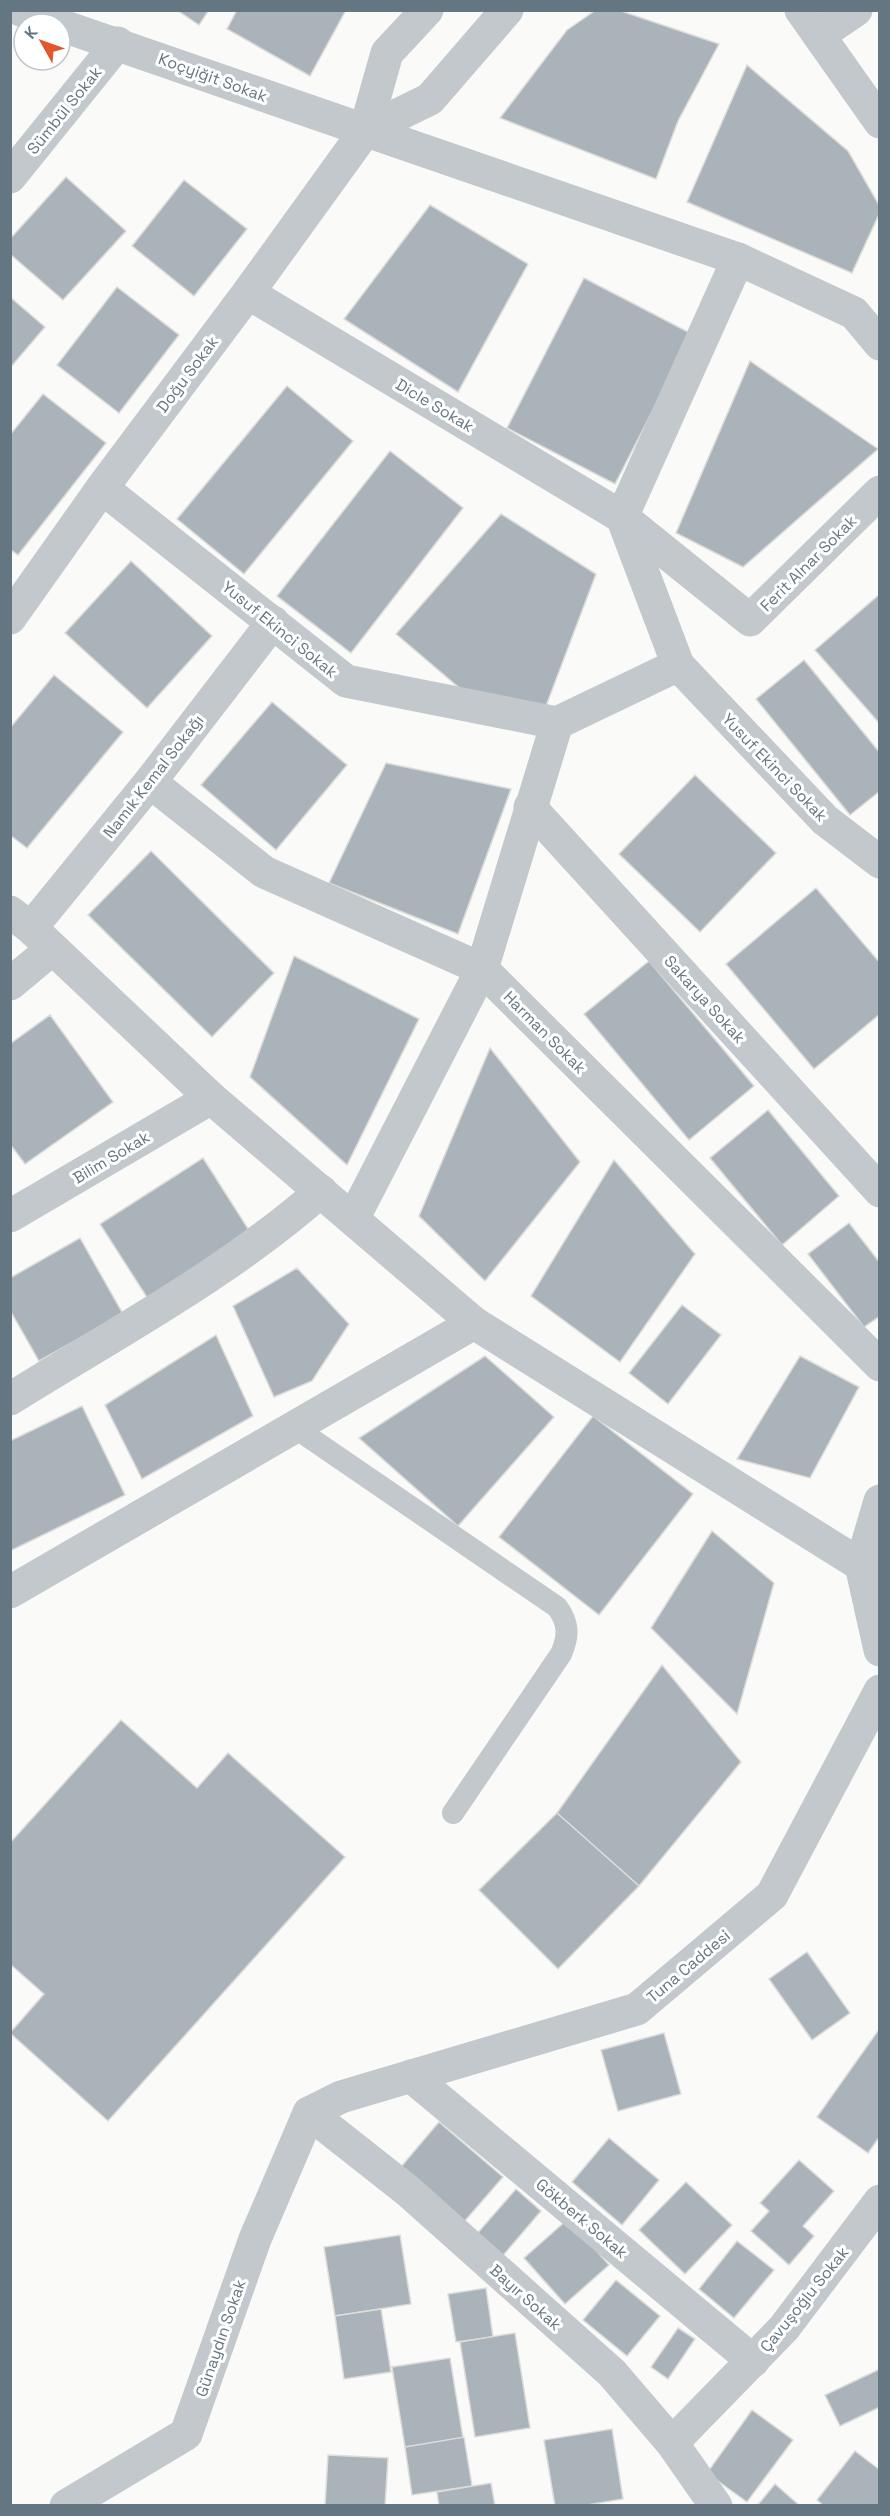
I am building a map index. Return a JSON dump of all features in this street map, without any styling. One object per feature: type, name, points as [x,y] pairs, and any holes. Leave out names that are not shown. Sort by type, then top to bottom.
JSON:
[{"type":"street","points":[[365,131],[387,53],[427,10]]},
{"type":"street","points":[[365,131],[430,99],[507,10]]},
{"type":"street","points":[[780,10],[810,23],[879,122]]},
{"type":"street","points":[[810,23],[856,10]]},
{"type":"street","name":"Koçyiğit Sokak","points":[[72,24],[118,43],[365,131],[738,259],[854,313],[879,344]]},
{"type":"street","name":"Sümbül Sokak","points":[[10,177],[118,43]]},
{"type":"street","name":"Doğu Sokak","points":[[10,618],[102,488],[248,293],[365,131]]},
{"type":"street","points":[[353,1219],[482,969],[557,723],[678,665],[622,518],[738,259]]},
{"type":"street","name":"Dicle Sokak","points":[[248,293],[622,518]]},
{"type":"street","name":"Yusuf Ekinci Sokak","points":[[102,488],[346,681],[557,723]]},
{"type":"street","name":"Ferit Alnar Sokak","points":[[622,518],[750,620],[879,492]]},
{"type":"street","name":"Namık Kemal Sokağı","points":[[10,984],[31,930],[150,782],[273,622]]},
{"type":"street","name":"Yusuf Ekinci Sokak","points":[[678,665],[825,820],[879,862]]},
{"type":"street","name":"Harman Sokak","points":[[150,782],[264,872],[482,969],[879,1365]]},
{"type":"street","name":"Sakarya Sokak","points":[[530,807],[879,1191]]},
{"type":"street","points":[[31,930],[212,1098],[474,1323],[861,1566]]},
{"type":"street","name":"Bilim Sokak","points":[[10,1216],[212,1098]]},
{"type":"street","points":[[10,1399],[185,1290],[287,1222],[321,1191]]},
{"type":"street","points":[[10,1592],[474,1323]]},
{"type":"street","points":[[879,1501],[861,1566],[879,1650]]},
{"type":"street","name":"Tuna Caddesi","points":[[309,2113],[341,2097],[637,2009],[772,1895],[879,1691]]},
{"type":"street","name":"Gökberk Sokak","points":[[411,2076],[753,2361]]},
{"type":"street","name":"Bayır Sokak","points":[[309,2113],[408,2191],[612,2373],[672,2443],[716,2505]]},
{"type":"street","name":"Günaydın Sokak","points":[[66,2505],[186,2434],[255,2239],[309,2113]]},
{"type":"street","name":"Çavuşoğlu Sokak","points":[[672,2443],[784,2328],[879,2201]]},
{"type":"lane","points":[[294,1427],[557,1607],[564,1616],[567,1641],[561,1654],[453,1813]]},
{"type":"building","points":[[177,10],[209,10],[199,25]]},
{"type":"building","points":[[237,10],[346,10],[310,76],[227,29]]},
{"type":"building","points":[[596,10],[618,10],[719,44],[678,121],[656,179],[500,118],[567,30]]},
{"type":"building","points":[[747,65],[848,151],[880,207],[880,212],[852,273],[687,202]]},
{"type":"building","points":[[66,177],[126,231],[63,300],[10,254],[10,239]]},
{"type":"building","points":[[184,180],[247,229],[194,296],[132,246]]},
{"type":"building","points":[[430,205],[528,264],[458,392],[344,319]]},
{"type":"building","points":[[584,278],[692,334],[615,484],[507,428]]},
{"type":"building","points":[[117,287],[179,335],[119,413],[57,365]]},
{"type":"building","points":[[10,297],[45,327],[10,368]]},
{"type":"building","points":[[750,361],[878,449],[743,567],[676,533]]},
{"type":"building","points":[[287,386],[353,441],[244,574],[177,519]]},
{"type":"building","points":[[43,394],[106,443],[18,555],[10,549],[10,435]]},
{"type":"building","points":[[390,451],[463,508],[351,653],[277,596]]},
{"type":"building","points":[[501,514],[596,574],[546,706],[463,691],[396,634]]},
{"type":"building","points":[[131,561],[212,636],[147,708],[65,633]]},
{"type":"building","points":[[880,594],[880,724],[815,650]]},
{"type":"building","points":[[804,660],[880,753],[880,791],[850,815],[756,699]]},
{"type":"building","points":[[54,675],[123,732],[27,848],[10,835],[10,728]]},
{"type":"building","points":[[272,702],[347,765],[276,850],[201,785]]},
{"type":"building","points":[[386,763],[511,789],[458,934],[329,883]]},
{"type":"building","points":[[695,775],[776,853],[700,932],[619,854]]},
{"type":"building","points":[[151,851],[274,973],[212,1037],[88,915]]},
{"type":"building","points":[[816,888],[880,963],[880,1014],[814,1069],[726,964]]},
{"type":"building","points":[[294,956],[419,1019],[347,1165],[250,1077]]},
{"type":"building","points":[[649,961],[754,1086],[689,1140],[584,1014]]},
{"type":"building","points":[[50,1015],[113,1102],[25,1164],[10,1144],[10,1044]]},
{"type":"building","points":[[490,1048],[580,1162],[485,1281],[419,1216]]},
{"type":"building","points":[[768,1110],[839,1196],[782,1245],[710,1158]]},
{"type":"building","points":[[203,1158],[252,1235],[150,1302],[100,1224]]},
{"type":"building","points":[[614,1160],[695,1254],[620,1362],[531,1296]]},
{"type":"building","points":[[849,1223],[880,1263],[880,1316],[864,1327],[808,1254]]},
{"type":"building","points":[[80,1238],[123,1314],[39,1361],[10,1310],[10,1278]]},
{"type":"building","points":[[297,1268],[349,1324],[312,1381],[274,1397],[233,1306]]},
{"type":"building","points":[[682,1305],[721,1335],[668,1404],[629,1373]]},
{"type":"building","points":[[216,1335],[253,1416],[142,1479],[105,1405]]},
{"type":"building","points":[[485,1356],[554,1417],[458,1526],[359,1438]]},
{"type":"building","points":[[800,1356],[859,1387],[810,1478],[737,1459]]},
{"type":"building","points":[[82,1406],[125,1495],[10,1551],[10,1441]]},
{"type":"building","points":[[593,1416],[693,1494],[599,1615],[499,1537]]},
{"type":"building","points":[[712,1531],[774,1583],[737,1714],[651,1628]]},
{"type":"building","points":[[662,1665],[741,1762],[639,1886],[557,1813]]},
{"type":"building","points":[[121,1720],[197,1788],[228,1753],[345,1857],[108,2121],[10,2033],[44,1994],[10,1964],[10,1843]]},
{"type":"building","points":[[557,1813],[639,1886],[558,1969],[479,1890]]},
{"type":"building","points":[[807,1952],[850,2013],[812,2040],[769,1979]]},
{"type":"building","points":[[880,2028],[880,2136],[868,2153],[817,2117]]},
{"type":"building","points":[[664,2033],[681,2094],[618,2111],[601,2050]]},
{"type":"building","points":[[439,2122],[503,2177],[463,2223],[400,2168]]},
{"type":"building","points":[[609,2138],[659,2180],[622,2225],[572,2182]]},
{"type":"building","points":[[799,2160],[834,2191],[803,2226],[814,2236],[789,2265],[751,2231],[769,2211],[760,2203]]},
{"type":"building","points":[[686,2182],[732,2225],[685,2274],[639,2230]]},
{"type":"building","points":[[516,2189],[541,2211],[500,2259],[475,2236]]},
{"type":"building","points":[[568,2219],[609,2265],[565,2304],[524,2258]]},
{"type":"building","points":[[400,2235],[411,2304],[335,2316],[324,2247]]},
{"type":"building","points":[[737,2241],[774,2270],[734,2318],[699,2289]]},
{"type":"building","points":[[616,2280],[660,2316],[627,2356],[583,2320]]},
{"type":"building","points":[[486,2288],[493,2337],[456,2342],[448,2294]]},
{"type":"building","points":[[381,2309],[391,2372],[344,2379],[335,2316]]},
{"type":"building","points":[[678,2328],[695,2339],[668,2379],[651,2367]]},
{"type":"building","points":[[515,2333],[530,2428],[475,2437],[460,2342]]},
{"type":"building","points":[[450,2358],[463,2438],[405,2447],[392,2367]]},
{"type":"building","points":[[880,2369],[880,2407],[840,2426],[825,2395]]},
{"type":"building","points":[[752,2410],[793,2440],[747,2502],[707,2473]]},
{"type":"building","points":[[612,2429],[623,2499],[581,2506],[555,2506],[544,2440]]},
{"type":"building","points":[[464,2437],[472,2486],[412,2495],[405,2447]]},
{"type":"building","points":[[855,2451],[880,2470],[880,2506],[824,2506],[817,2500]]},
{"type":"building","points":[[328,2455],[388,2458],[385,2506],[325,2506]]},
{"type":"building","points":[[491,2483],[495,2506],[439,2506],[437,2492]]},
{"type":"building","points":[[775,2484],[800,2506],[757,2506]]}]
